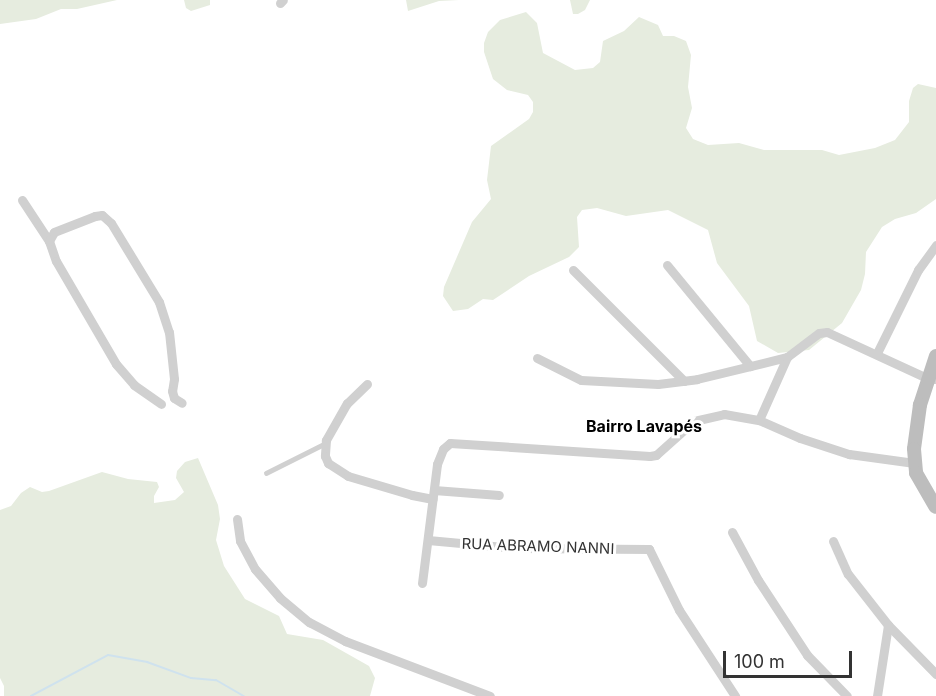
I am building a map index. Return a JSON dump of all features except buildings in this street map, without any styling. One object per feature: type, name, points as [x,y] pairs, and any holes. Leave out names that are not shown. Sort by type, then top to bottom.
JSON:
[{"type":"main road","points":[[934,501],[923,488],[914,463],[917,421],[932,379],[936,356]]},
{"type":"street","points":[[22,200],[49,241],[56,261],[116,364],[134,385],[161,404]]},
{"type":"street","points":[[49,241],[54,232],[94,216],[102,215],[111,223],[159,302],[169,332],[174,379],[172,391],[174,398],[182,403]]},
{"type":"street","points":[[877,353],[918,270],[936,245]]},
{"type":"street","points":[[667,265],[750,366]]},
{"type":"street","points":[[573,270],[684,381]]},
{"type":"street","points":[[759,420],[788,357],[804,342],[819,333],[826,332],[932,379]]},
{"type":"street","points":[[537,358],[581,380],[658,384],[684,381],[788,357]]},
{"type":"street","points":[[367,384],[347,403],[326,443],[325,456],[328,463],[339,471],[386,488],[434,495],[499,495]]},
{"type":"street","points":[[422,583],[440,454],[450,443],[650,456],[656,454],[694,421],[724,414],[759,420],[830,448],[914,463]]},
{"type":"street","points":[[237,519],[240,541],[255,569],[280,598],[309,621],[345,641],[490,696]]},
{"type":"street","points":[[732,532],[758,580],[807,655],[847,696]]},
{"type":"street","name":"RUA ABRAMO NANNI","points":[[428,540],[515,548],[649,549],[679,610],[735,696]]},
{"type":"street","points":[[833,541],[848,574],[888,626],[936,674]]},
{"type":"street","points":[[877,696],[888,626]]},
{"type":"lane","points":[[266,473],[326,443]]},
{"type":"shaded area","points":[[0,0],[117,0],[77,9],[61,9],[36,19],[0,24]]},
{"type":"shaded area","points":[[184,0],[210,0],[210,5],[191,11],[186,8]]},
{"type":"shaded area","points":[[406,0],[459,0],[439,1],[408,11]]},
{"type":"shaded area","points":[[570,0],[590,0],[585,10],[573,14]]},
{"type":"shaded area","points":[[526,12],[537,23],[543,53],[575,70],[593,68],[600,62],[603,41],[624,31],[639,17],[658,25],[663,36],[674,36],[686,41],[691,55],[688,87],[692,108],[686,128],[693,139],[708,145],[739,143],[764,150],[822,150],[839,155],[875,148],[895,140],[909,122],[909,101],[913,88],[918,84],[936,88],[936,199],[916,213],[895,219],[882,227],[866,252],[865,274],[861,290],[842,323],[809,350],[778,353],[757,341],[749,306],[717,263],[708,230],[668,210],[626,216],[597,208],[582,210],[577,217],[579,247],[569,257],[529,276],[493,300],[483,299],[468,309],[453,311],[443,296],[444,287],[472,222],[491,199],[487,180],[491,146],[529,119],[533,112],[533,102],[528,95],[507,90],[493,79],[484,52],[484,43],[488,32],[500,20]]},
{"type":"shaded area","points":[[198,458],[218,505],[220,519],[216,540],[224,566],[245,599],[279,616],[287,634],[323,640],[369,666],[375,678],[370,696],[4,696],[4,686],[0,678],[0,510],[11,506],[21,493],[30,487],[42,492],[49,491],[102,472],[128,479],[157,482],[159,487],[154,496],[154,503],[175,500],[184,492],[176,478],[177,471],[185,462]]},
{"type":"waterway","points":[[31,696],[108,655],[147,662],[191,678],[216,680],[244,696]]},
{"type":"district","name":"Bairro Lavapés","points":[[644,426]]}]
